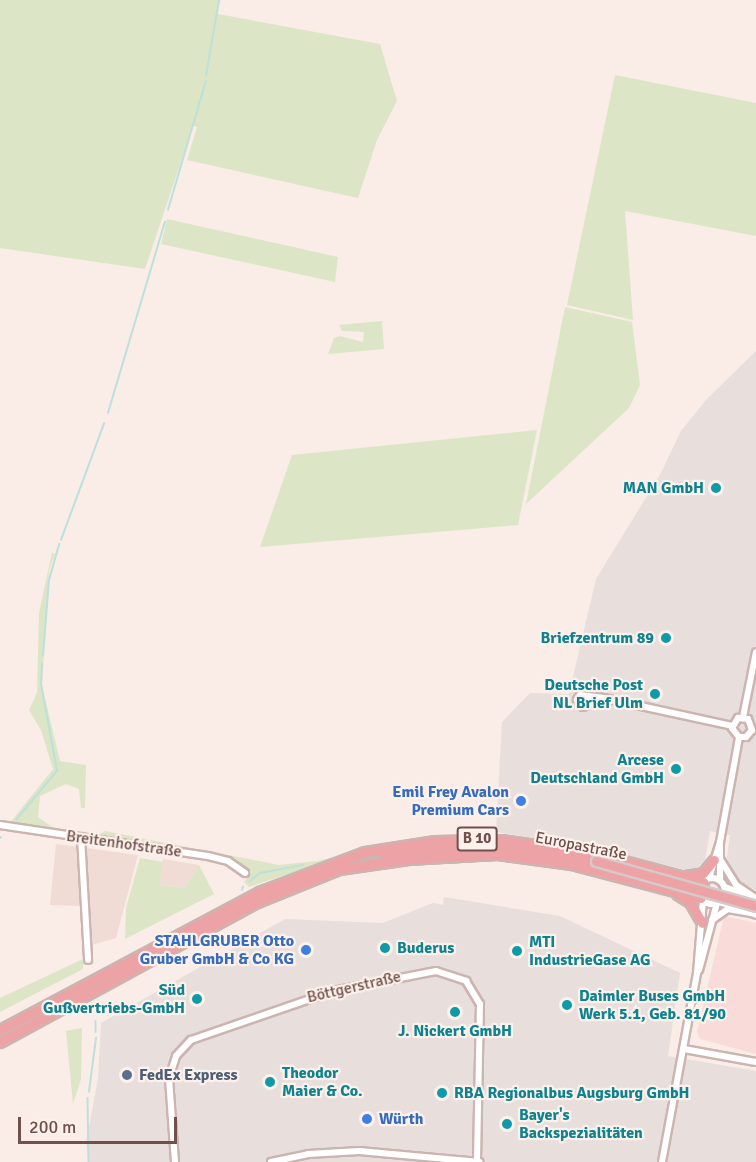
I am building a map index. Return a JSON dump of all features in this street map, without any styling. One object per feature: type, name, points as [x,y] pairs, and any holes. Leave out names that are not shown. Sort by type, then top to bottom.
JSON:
[{"type":"highway","name":"B 10","points":[[0,1030],[233,904],[399,845],[501,840],[573,849],[706,880]]},
{"type":"highway","name":"Europastraße","points":[[338,865],[396,852],[480,847],[596,861],[754,906]]},
{"type":"highway","points":[[338,865],[497,854],[572,864],[702,899]]},
{"type":"highway","name":"B 10","points":[[671,873],[696,875],[706,871],[717,860]]},
{"type":"highway","name":"B 10","points":[[0,1042],[257,902],[338,865]]},
{"type":"highway","points":[[670,889],[690,902],[706,923]]},
{"type":"street","points":[[732,726],[743,717],[756,652]]},
{"type":"street","points":[[604,698],[732,726],[739,737],[717,860],[720,880],[725,887],[754,906]]},
{"type":"street","points":[[739,737],[746,737],[754,730],[751,723],[743,717]]},
{"type":"street","name":"Breitenhofstraße","points":[[0,825],[218,858],[245,873]]},
{"type":"street","points":[[81,837],[88,960]]},
{"type":"street","points":[[662,1162],[706,923],[702,899],[706,880],[717,860]]},
{"type":"street","points":[[717,860],[754,906]]},
{"type":"street","points":[[706,880],[720,880]]},
{"type":"street","points":[[706,923],[725,887]]},
{"type":"street","points":[[702,899],[718,903],[754,906]]},
{"type":"street","points":[[706,923],[728,909],[754,906]]},
{"type":"street","name":"Böttgerstraße","points":[[175,1162],[169,1078],[176,1056],[191,1040],[333,990],[436,971],[466,981],[480,1004],[478,1162]]},
{"type":"street","points":[[684,1049],[756,1062]]},
{"type":"street","points":[[271,1162],[308,1154],[359,1151],[478,1162]]},
{"type":"shaded area","points":[[756,351],[756,890],[738,881],[727,858],[730,835],[710,831],[705,860],[696,869],[685,870],[605,850],[496,832],[502,722],[530,693],[569,694],[596,579],[660,475],[681,431],[706,400]]},
{"type":"shaded area","points":[[56,844],[138,855],[116,938],[92,945],[82,906],[50,905]]},
{"type":"shaded area","points":[[163,859],[199,865],[185,888],[160,885]]},
{"type":"shaded area","points":[[444,897],[560,916],[680,973],[668,1056],[756,1071],[756,1162],[89,1162],[86,1142],[98,1079],[101,1023],[285,919],[383,923],[433,903],[443,905]]},
{"type":"shaded area","points":[[724,916],[756,923],[756,1054],[700,1039],[697,1032]]},
{"type":"green space","points":[[0,0],[220,0],[218,14],[380,44],[397,101],[377,140],[358,198],[187,160],[197,127],[193,126],[145,269],[0,248]]},
{"type":"green space","points":[[615,75],[756,103],[756,236],[625,211],[633,320],[567,305]]},
{"type":"green space","points":[[167,219],[338,257],[335,282],[161,244]]},
{"type":"green space","points":[[565,307],[632,322],[640,385],[629,408],[526,504]]},
{"type":"green space","points":[[382,321],[384,349],[328,354],[334,338],[340,336],[363,342],[364,332],[342,331],[339,325]]},
{"type":"green space","points":[[537,430],[518,525],[260,547],[292,455]]},
{"type":"green space","points":[[52,553],[55,554],[49,571],[42,686],[60,761],[86,765],[85,808],[81,808],[79,789],[66,784],[40,796],[38,817],[52,827],[10,823],[53,769],[41,730],[29,710],[37,693],[39,613]]},
{"type":"green space","points":[[105,831],[279,865],[317,861],[414,839],[491,837],[339,857],[249,887],[244,882],[252,872],[229,858],[95,837]]},
{"type":"green space","points":[[140,858],[163,862],[160,885],[185,888],[199,865],[214,894],[125,939],[126,908]]},
{"type":"green space","points":[[83,959],[83,969],[0,1012],[0,998]]},
{"type":"green space","points":[[82,1028],[81,1079],[73,1104],[66,1031]]},
{"type":"waterway","points":[[206,76],[219,0]]},
{"type":"waterway","points":[[168,210],[206,81]]},
{"type":"waterway","points":[[108,413],[165,222]]},
{"type":"waterway","points":[[61,540],[104,424]]},
{"type":"waterway","points":[[43,656],[49,580],[59,544]]},
{"type":"waterway","points":[[16,820],[57,771],[41,684],[42,664]]},
{"type":"waterway","points":[[250,881],[260,873],[303,865]]},
{"type":"waterway","points":[[100,1012],[111,1004]]},
{"type":"waterway","points":[[96,1021],[96,1032]]},
{"type":"waterway","points":[[89,1092],[96,1038]]},
{"type":"waterway","points":[[88,1098],[89,1162]]},
{"type":"place","name":"MAN GmbH","points":[[716,488]]},
{"type":"place","name":"Briefzentrum 89","points":[[666,638]]},
{"type":"place","name":"Deutsche Post NL Brief Ulm","points":[[655,694]]},
{"type":"place","name":"Arcese Deutschland GmbH","points":[[676,769]]},
{"type":"place","name":"Emil Frey Avalon Premium Cars","points":[[521,801]]},
{"type":"place","name":"Buderus","points":[[385,948]]},
{"type":"place","name":"STAHLGRUBER Otto Gruber GmbH & Co KG","points":[[306,950]]},
{"type":"place","name":"MTI IndustrieGase AG","points":[[517,951]]},
{"type":"place","name":"Süd Gußvertriebs-GmbH","points":[[197,999]]},
{"type":"place","name":"Daimler Buses GmbH Werk 5.1, Geb. 81/90","points":[[567,1005]]},
{"type":"place","name":"J. Nickert GmbH","points":[[455,1012]]},
{"type":"place","name":"FedEx Express","points":[[127,1075]]},
{"type":"place","name":"Theodor Maier & Co.","points":[[270,1082]]},
{"type":"place","name":"RBA Regionalbus Augsburg GmbH","points":[[442,1093]]},
{"type":"place","name":"Würth","points":[[367,1119]]},
{"type":"place","name":"Bayer's Backspezialitäten","points":[[507,1124]]}]
